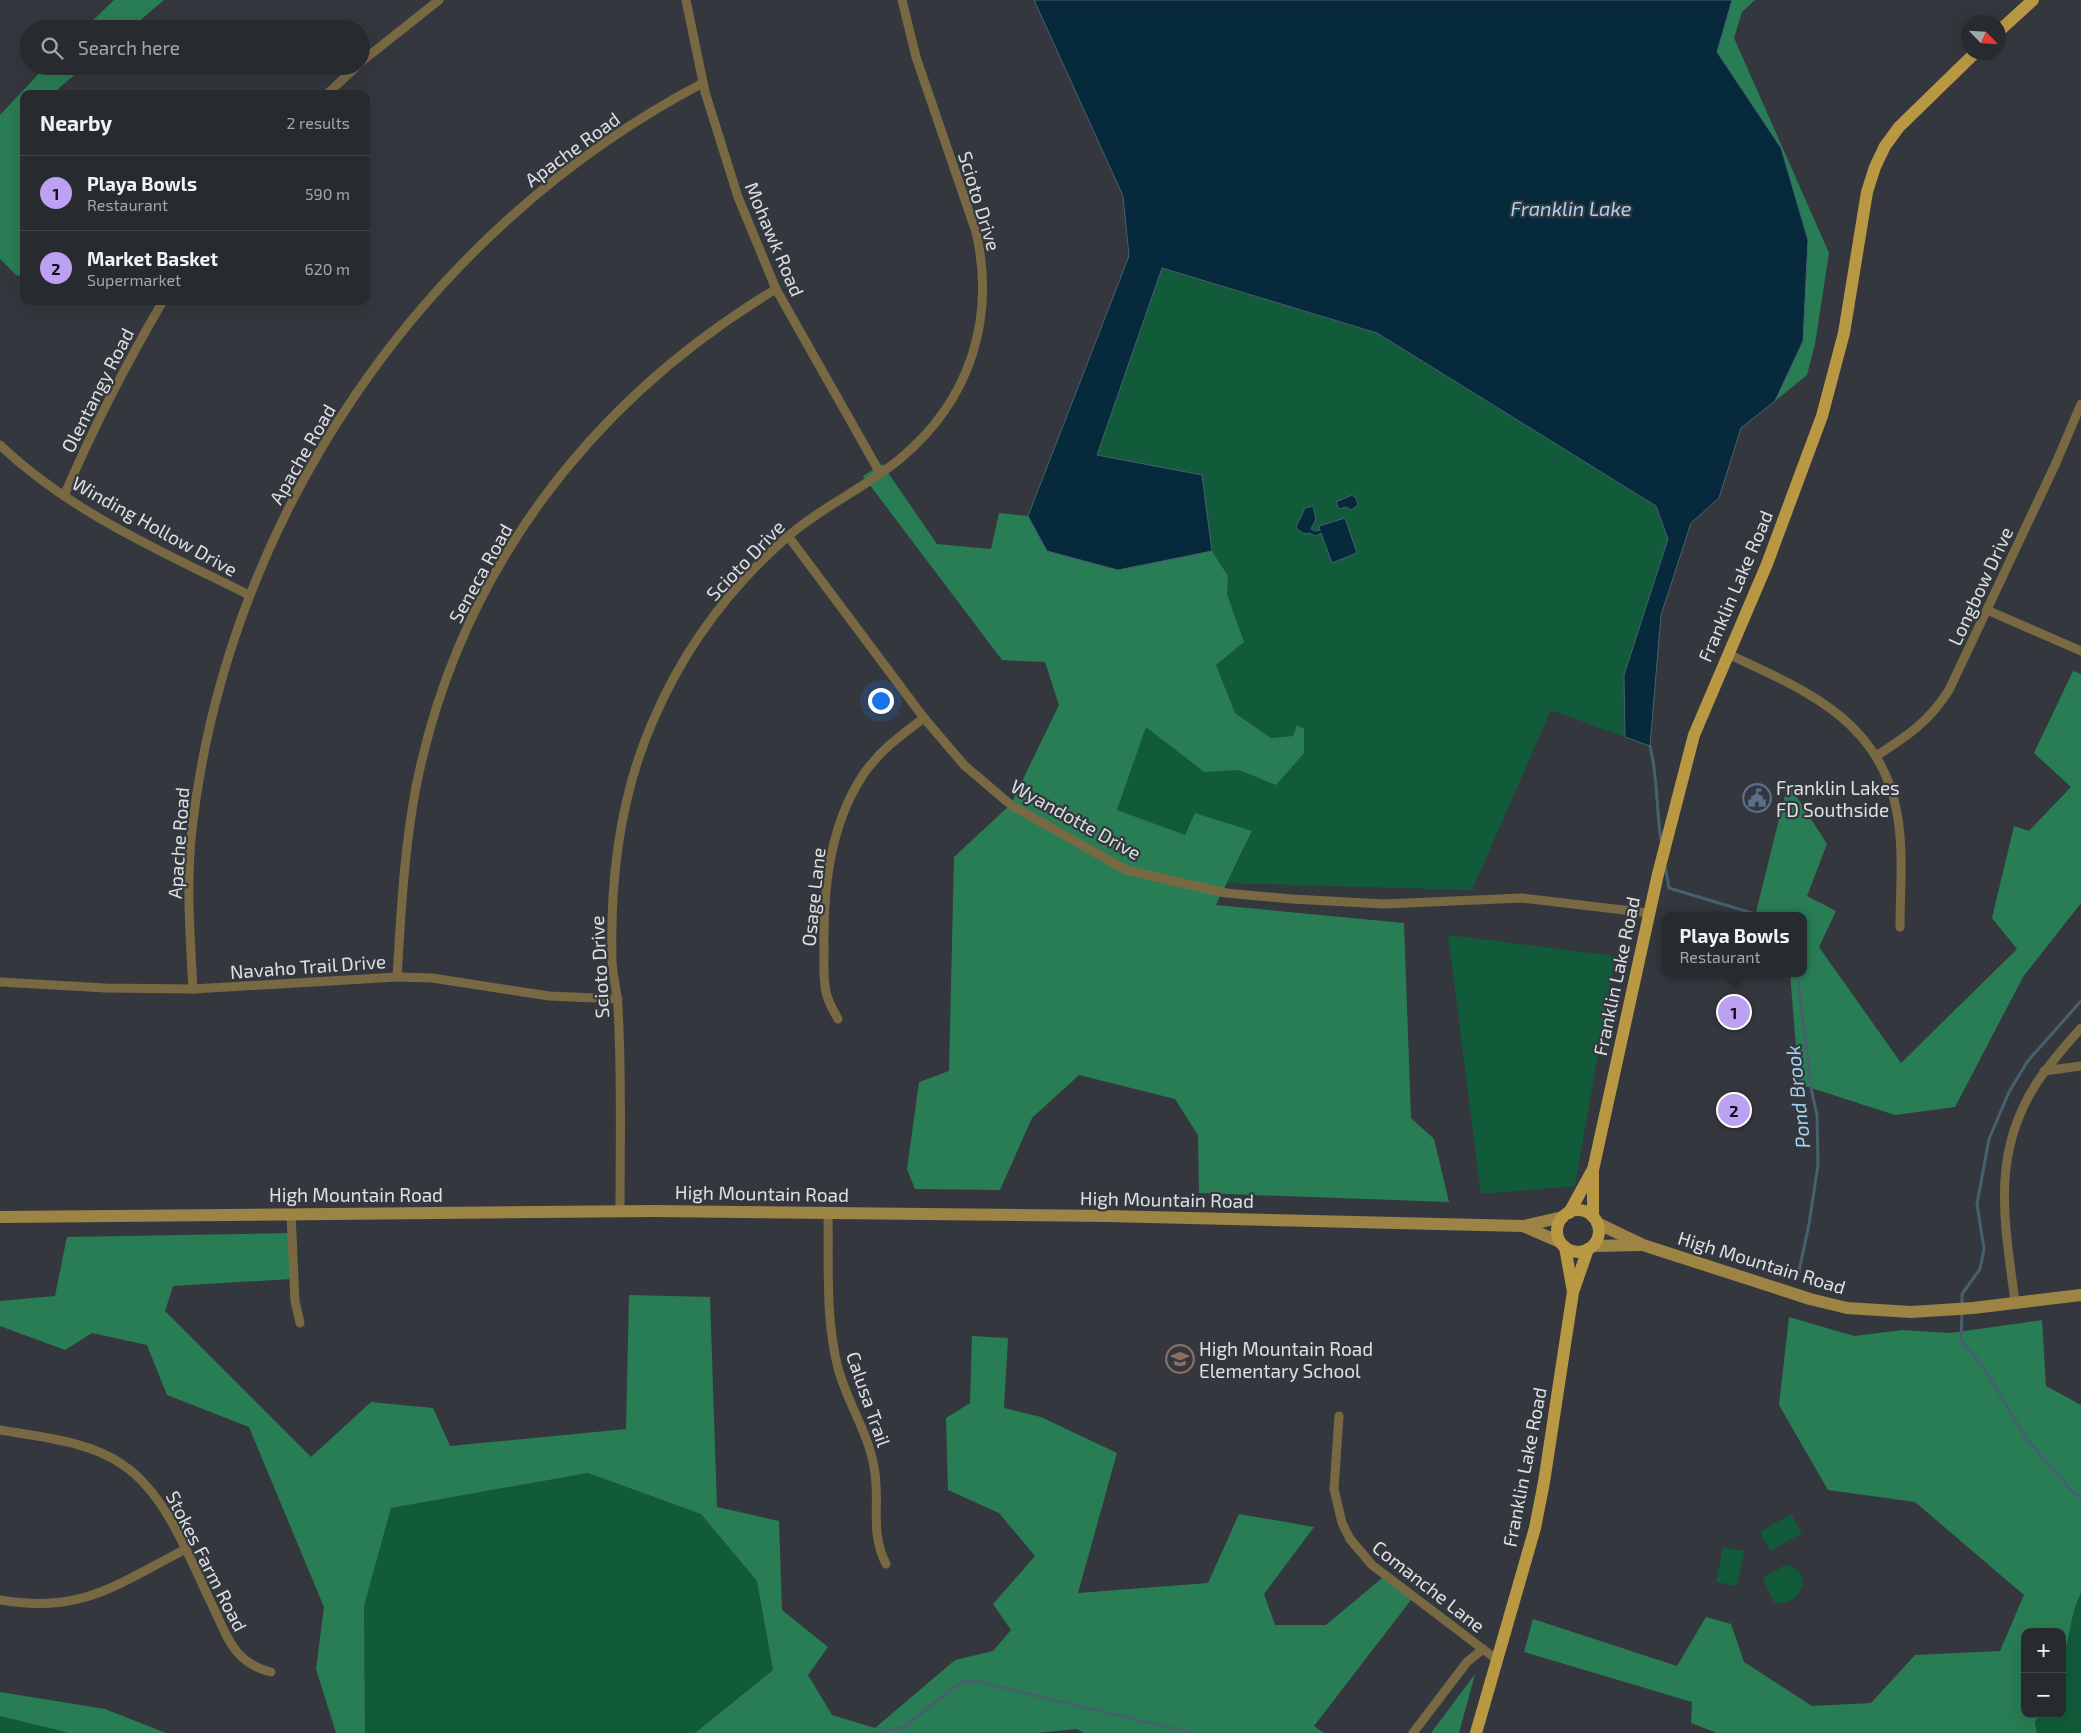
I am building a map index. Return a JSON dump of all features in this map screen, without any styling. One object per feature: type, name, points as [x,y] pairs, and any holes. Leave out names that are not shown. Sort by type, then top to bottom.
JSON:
[{"type":"main road","points":[[2006,25],[2033,0]]},
{"type":"main road","name":"Franklin Lake Road","points":[[1595,1220],[1593,1170],[1658,874],[1694,735],[1767,564],[1822,416],[1844,333],[1867,192],[1875,167],[1885,146],[1899,127],[1967,60]]},
{"type":"main road","name":"Franklin Lake Road","points":[[1566,1215],[1593,1170]]},
{"type":"main road","name":"High Mountain Road","points":[[0,1217],[620,1211],[1107,1216],[1523,1226],[1566,1215]]},
{"type":"main road","points":[[1582,1211],[1595,1220],[1598,1236],[1591,1247],[1577,1252],[1562,1245],[1557,1229],[1566,1215],[1582,1211]]},
{"type":"main road","name":"High Mountain Road","points":[[1595,1220],[1643,1245],[1810,1299],[1838,1306],[1911,1312],[1973,1308],[2081,1295]]},
{"type":"main road","name":"High Mountain Road","points":[[1523,1226],[1562,1245]]},
{"type":"main road","name":"Franklin Lake Road","points":[[1562,1245],[1573,1292]]},
{"type":"main road","name":"High Mountain Road","points":[[1591,1247],[1643,1245]]},
{"type":"main road","name":"Franklin Lake Road","points":[[1476,1733],[1532,1537],[1540,1503],[1573,1292],[1591,1247]]},
{"type":"street","points":[[370,55],[438,0]]},
{"type":"street","name":"Mohawk Road","points":[[686,0],[703,83],[738,197],[776,289],[880,473]]},
{"type":"street","name":"Scioto Drive","points":[[620,1211],[618,999],[612,962],[613,901],[621,823],[639,756],[666,692],[701,632],[744,578],[788,536],[816,514],[900,459],[920,440],[948,406],[969,365],[981,323],[984,301],[984,275],[976,232],[916,57],[902,0]]},
{"type":"street","points":[[331,90],[347,75]]},
{"type":"street","name":"Apache Road","points":[[193,989],[188,878],[197,792],[207,736],[218,690],[249,595],[287,511],[341,417],[392,344],[430,298],[499,227],[575,164],[650,114],[703,83]]},
{"type":"street","name":"Seneca Road","points":[[397,977],[406,854],[414,796],[425,748],[456,656],[479,603],[498,568],[547,492],[578,454],[624,404],[652,377],[713,329],[776,289]]},
{"type":"street","name":"Olentangy Road","points":[[64,496],[98,419],[130,357],[161,305]]},
{"type":"street","name":"Longbow Drive","points":[[1876,756],[1913,732],[1939,707],[1949,690],[2079,415],[2081,404]]},
{"type":"street","name":"Winding Hollow Drive","points":[[0,445],[36,476],[64,496],[147,543],[249,595]]},
{"type":"street","name":"Wyandotte Drive","points":[[788,536],[924,718],[964,766],[1011,806],[1126,870],[1226,893],[1292,899],[1384,904],[1522,898],[1649,913]]},
{"type":"street","points":[[1987,610],[2081,651]]},
{"type":"street","points":[[1728,654],[1800,687],[1820,700],[1859,734],[1876,756],[1892,791],[1897,812],[1900,836],[1900,927]]},
{"type":"street","name":"Osage Lane","points":[[838,1019],[829,1002],[824,974],[823,932],[826,891],[834,844],[843,815],[863,774],[889,744],[924,718]]},
{"type":"street","name":"Navaho Trail Drive","points":[[0,982],[106,988],[193,989],[397,977],[432,978],[549,996],[618,999]]},
{"type":"street","points":[[2015,1302],[2003,1214],[2004,1174],[2009,1147],[2026,1100],[2044,1071],[2081,1028]]},
{"type":"street","points":[[2044,1071],[2081,1066]]},
{"type":"street","name":"Calusa Trail","points":[[828,1213],[831,1325],[834,1349],[845,1388],[871,1452],[877,1491],[876,1536],[878,1549],[886,1564]]},
{"type":"street","points":[[291,1214],[295,1301],[300,1323]]},
{"type":"street","name":"Comanche Lane","points":[[1339,1416],[1334,1489],[1336,1506],[1350,1539],[1372,1566],[1496,1659]]},
{"type":"street","name":"Stokes Farm Road","points":[[0,1430],[89,1448],[122,1464],[150,1488],[161,1503],[231,1645],[248,1663],[271,1672]]},
{"type":"street","points":[[0,1600],[41,1605],[88,1598],[106,1591],[184,1550]]},
{"type":"street","points":[[1413,1733],[1467,1662],[1483,1649]]},
{"type":"green space","points":[[114,0],[164,0],[141,20],[93,20]]},
{"type":"green space","points":[[1732,0],[1755,0],[1742,12],[1734,38],[1829,253],[1815,344],[1807,375],[1775,401],[1803,341],[1717,52]]},
{"type":"green space","points":[[38,75],[74,75],[59,90],[23,90]]},
{"type":"green space","points":[[20,94],[20,276],[16,275],[0,259],[0,115]]},
{"type":"green space","points":[[1161,268],[1377,333],[1656,505],[1668,539],[1624,675],[1625,737],[1551,710],[1472,890],[1227,883],[1252,832],[1185,835],[1117,811],[1146,727],[1204,772],[1239,770],[1276,785],[1293,736],[1271,738],[1235,713],[1216,665],[1236,616],[1226,594],[1228,576],[1212,551],[1202,475],[1097,455]]},
{"type":"green space","points":[[882,464],[937,544],[991,549],[999,513],[1028,516],[1047,551],[1118,570],[1212,551],[1228,576],[1227,594],[1244,642],[1216,665],[1235,713],[1271,738],[1293,736],[1297,725],[1304,729],[1304,753],[1276,785],[1239,770],[1204,772],[1146,727],[1117,810],[1185,835],[1195,813],[1252,831],[1216,905],[1404,923],[1411,1118],[1434,1139],[1449,1202],[1199,1193],[1198,1135],[1175,1099],[1079,1075],[1032,1118],[1000,1190],[915,1189],[907,1169],[919,1082],[949,1071],[954,857],[1011,804],[1059,705],[1045,662],[1002,660],[863,476]]},
{"type":"green space","points":[[2073,671],[2081,674],[2081,903],[2023,977],[1955,1107],[1895,1115],[1799,1084],[1790,977],[1807,977],[1807,912],[1756,912],[1788,783],[1827,844],[1807,896],[1836,911],[1819,947],[1901,1063],[2017,949],[1992,918],[2014,826],[2029,831],[2071,787],[2034,753]]},
{"type":"green space","points":[[1448,935],[1615,956],[1575,1186],[1481,1194]]},
{"type":"green space","points":[[291,1233],[292,1279],[173,1286],[165,1311],[311,1457],[371,1402],[433,1408],[450,1446],[626,1429],[629,1295],[710,1297],[717,1507],[779,1521],[782,1610],[828,1647],[808,1675],[832,1715],[875,1728],[955,1660],[993,1651],[1011,1630],[993,1604],[1035,1556],[999,1513],[948,1490],[946,1418],[970,1403],[972,1336],[1008,1338],[1004,1408],[1041,1417],[1117,1453],[1078,1593],[1208,1583],[1239,1514],[1314,1527],[1264,1594],[1275,1625],[1326,1625],[1388,1573],[1414,1596],[1314,1726],[1324,1733],[1084,1733],[1077,1729],[1036,1733],[695,1733],[773,1670],[757,1581],[701,1514],[588,1473],[391,1508],[364,1606],[365,1733],[336,1733],[316,1669],[324,1607],[249,1427],[167,1395],[147,1345],[92,1333],[65,1350],[0,1326],[0,1301],[55,1296],[67,1237]]},
{"type":"green space","points":[[1789,1317],[1854,1336],[1902,1330],[1950,1333],[2042,1320],[2046,1386],[2081,1405],[2081,1593],[2077,1601],[2066,1645],[2066,1628],[2021,1628],[2021,1718],[2037,1718],[2035,1723],[2037,1733],[1717,1733],[1691,1723],[1692,1702],[1524,1652],[1533,1619],[1677,1666],[1706,1617],[1731,1624],[1744,1662],[1812,1706],[1871,1703],[1915,1655],[2000,1651],[2024,1595],[1915,1502],[1828,1490],[1779,1405]]},
{"type":"green space","points":[[588,1473],[701,1514],[757,1581],[773,1670],[695,1733],[365,1733],[364,1606],[391,1508]]},
{"type":"green space","points":[[1791,1514],[1802,1533],[1771,1551],[1760,1532]]},
{"type":"green space","points":[[1723,1547],[1744,1551],[1737,1586],[1716,1582]]},
{"type":"green space","points":[[1785,1565],[1801,1574],[1802,1588],[1792,1600],[1774,1602],[1763,1578]]},
{"type":"green space","points":[[2081,1593],[2081,1733],[2037,1733],[2035,1723],[2037,1718],[2066,1718],[2066,1648],[2075,1604]]},
{"type":"green space","points":[[1475,1674],[1459,1733],[1431,1733]]},
{"type":"green space","points":[[0,1692],[105,1709],[166,1733],[70,1733],[0,1716]]},
{"type":"green space","points":[[0,1716],[69,1732],[70,1733],[0,1733]]},
{"type":"water","name":"Franklin Lake","points":[[1034,0],[1732,0],[1717,52],[1781,148],[1808,240],[1803,341],[1775,401],[1741,428],[1719,498],[1691,523],[1661,615],[1650,746],[1625,737],[1624,675],[1668,539],[1656,506],[1377,333],[1162,268],[1097,455],[1202,475],[1212,551],[1118,570],[1047,551],[1028,516],[1129,256],[1123,196]]},
{"type":"water","points":[[1352,495],[1356,498],[1358,505],[1351,510],[1346,507],[1339,509],[1336,502]]},
{"type":"water","points":[[1313,506],[1316,519],[1311,529],[1315,531],[1320,530],[1319,526],[1345,518],[1357,553],[1332,563],[1321,533],[1316,536],[1309,533],[1305,534],[1298,530],[1296,527],[1305,508]]},
{"type":"waterway","name":"Pond Brook","points":[[1650,746],[1661,840]]},
{"type":"waterway","name":"Pond Brook","points":[[1665,866],[1669,888],[1749,912]]},
{"type":"waterway","name":"Pond Brook","points":[[1798,977],[1812,1093],[1817,1115],[1818,1165],[1809,1224],[1798,1276]]},
{"type":"waterway","points":[[1962,1307],[1962,1294],[1980,1269],[1984,1249],[1977,1204],[1989,1139],[2009,1092],[2027,1062],[2081,1001]]},
{"type":"waterway","points":[[1962,1313],[1961,1340],[1982,1365],[2026,1438],[2071,1490],[2081,1498]]},
{"type":"waterway","points":[[876,1733],[904,1727],[961,1682],[976,1681],[1191,1733]]},
{"type":"place","name":"Franklin Lakes FD Southside","points":[[1757,798]]},
{"type":"place","name":"Playa Bowls","points":[[1734,1012]]},
{"type":"place","name":"Market Basket","points":[[1734,1110]]},
{"type":"place","name":"High Mountain Road Elementary School","points":[[1180,1359]]}]
